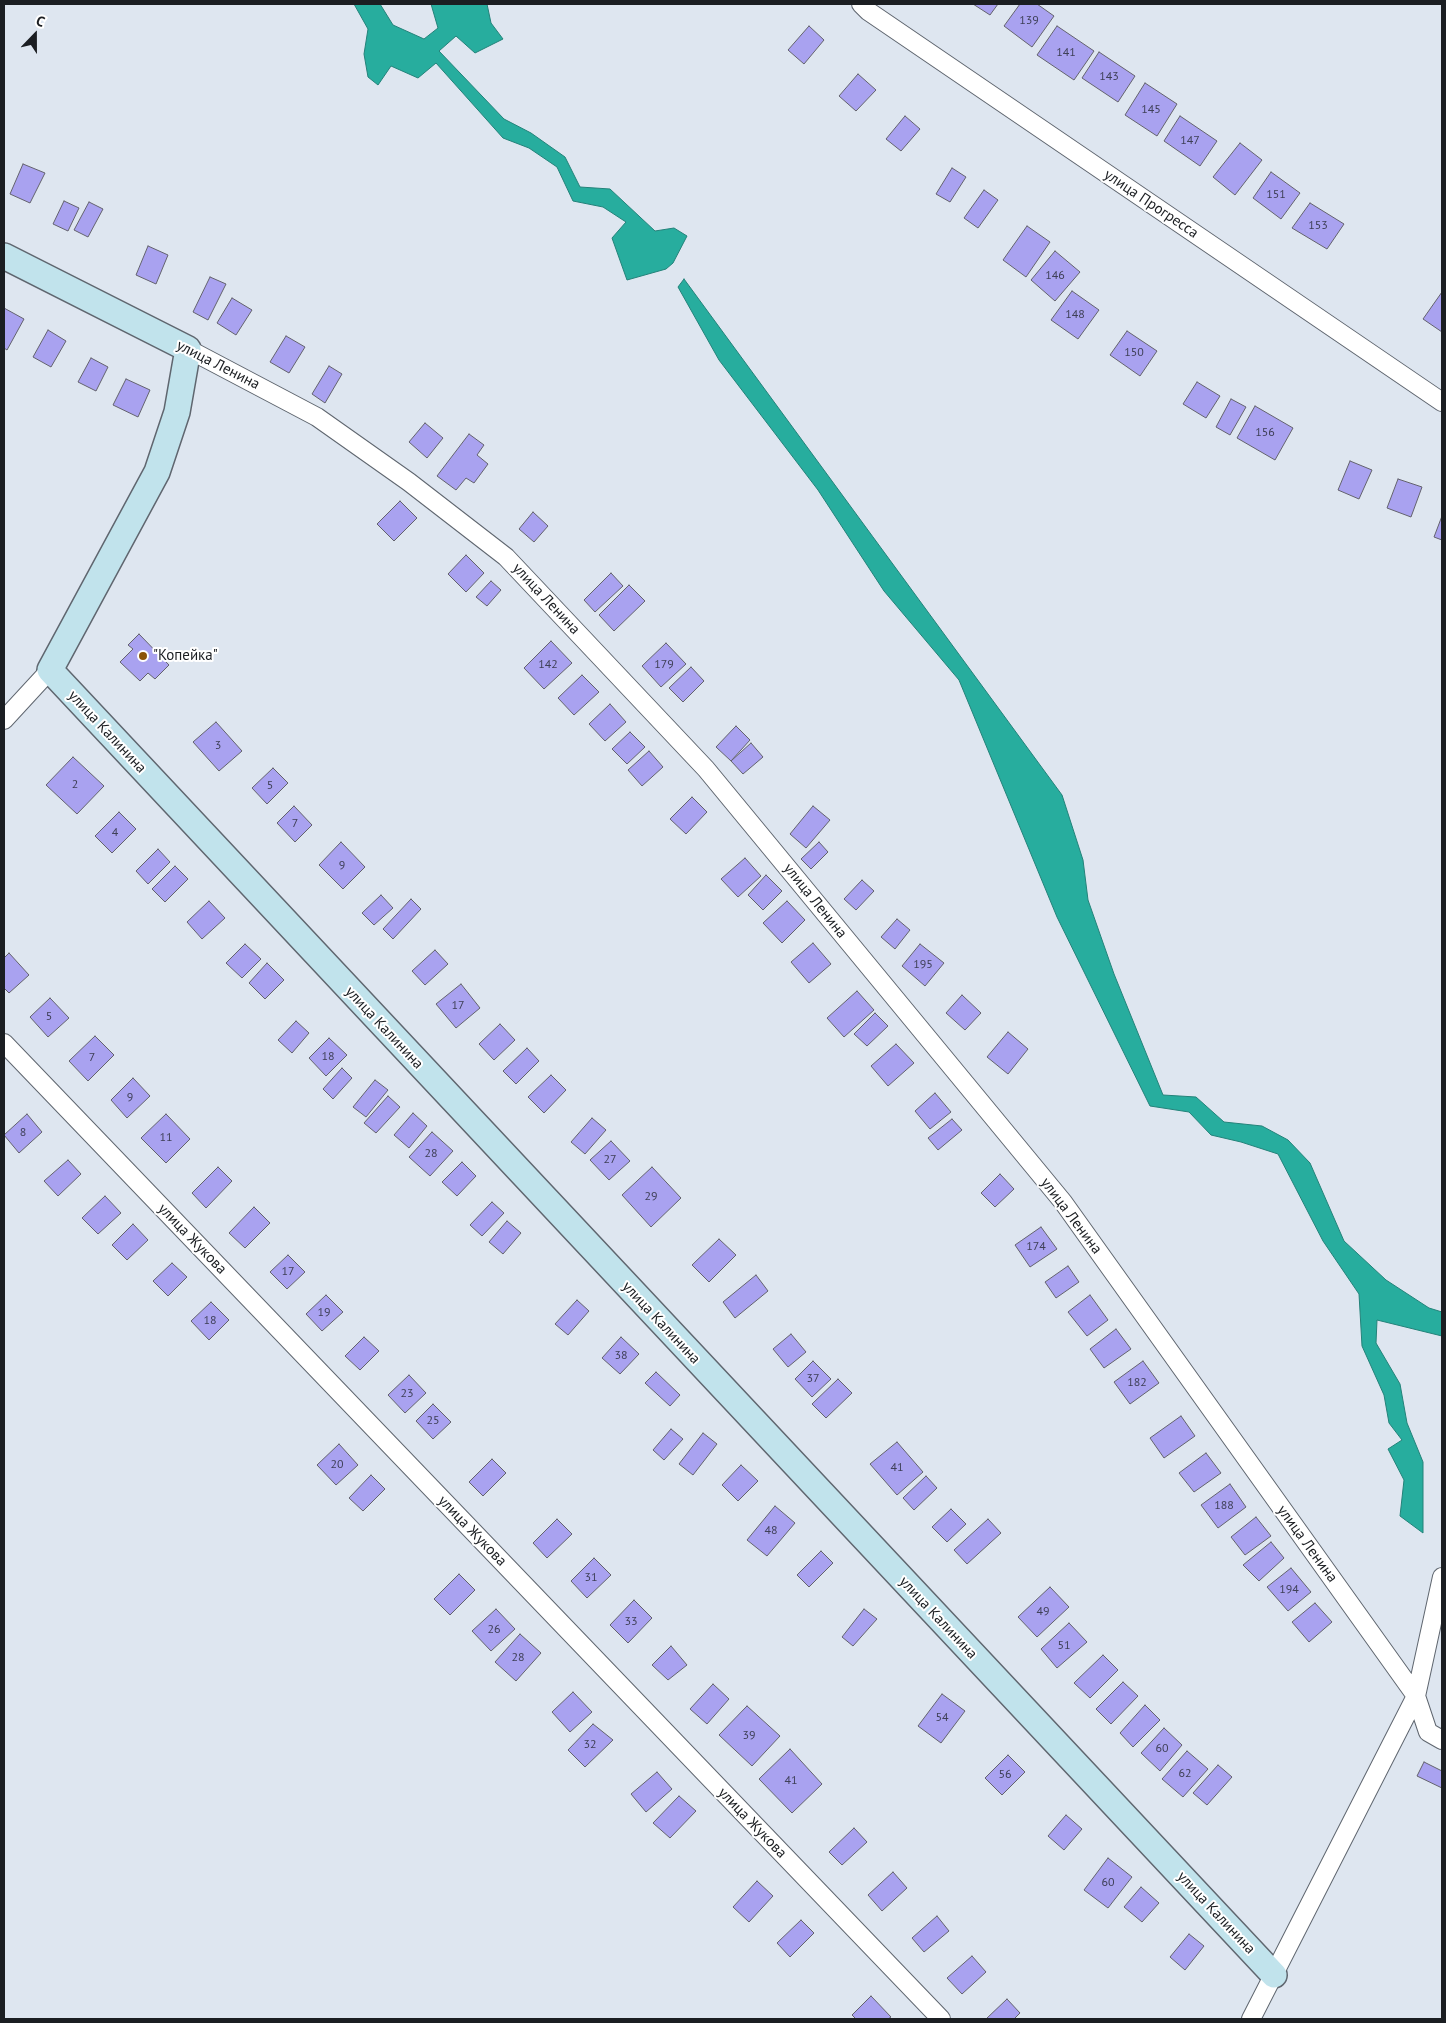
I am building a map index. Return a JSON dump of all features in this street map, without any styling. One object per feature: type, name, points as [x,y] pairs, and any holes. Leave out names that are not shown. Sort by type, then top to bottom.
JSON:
[{"type":"street","name":"улица Прогресса","points":[[861,4],[868,11],[1442,402]]},
{"type":"street","name":"улица Ленина","points":[[4,256],[317,417],[408,482],[506,557],[706,769],[1063,1202],[1416,1696],[1428,1732],[1442,1740]]},
{"type":"street","points":[[4,720],[50,670],[157,472],[177,412],[188,349]]},
{"type":"street","name":"улица Калинина","points":[[50,670],[1274,1975]]},
{"type":"street","name":"улица Жукова","points":[[4,1043],[941,2019]]},
{"type":"street","points":[[1251,2019],[1416,1696],[1442,1577]]},
{"type":"shaded area","points":[[354,4],[380,4],[393,25],[424,39],[438,28],[431,4],[487,4],[491,23],[503,39],[475,53],[456,36],[439,51],[504,119],[531,133],[565,157],[580,187],[610,189],[655,231],[674,228],[687,236],[673,263],[666,269],[627,280],[612,238],[626,222],[603,207],[573,201],[557,167],[529,148],[503,138],[436,63],[418,78],[391,66],[378,85],[368,77],[364,54],[368,29]]},
{"type":"shaded area","points":[[684,279],[1062,795],[1083,860],[1088,900],[1114,974],[1163,1095],[1196,1097],[1224,1122],[1262,1126],[1288,1140],[1310,1163],[1344,1241],[1386,1280],[1429,1308],[1442,1312],[1442,1336],[1377,1320],[1376,1343],[1400,1384],[1407,1423],[1423,1462],[1423,1533],[1400,1516],[1404,1480],[1388,1449],[1402,1440],[1389,1423],[1384,1395],[1362,1346],[1359,1294],[1323,1241],[1278,1154],[1211,1135],[1189,1112],[1150,1106],[1057,917],[959,680],[884,591],[818,490],[719,360],[678,287]]},
{"type":"building","points":[[973,4],[998,4],[990,15]]},
{"type":"building","points":[[1020,4],[1037,4],[1054,16],[1032,47],[1004,26]]},
{"type":"building","points":[[809,26],[824,40],[804,64],[788,50]]},
{"type":"building","points":[[1057,26],[1094,51],[1074,80],[1037,55]]},
{"type":"building","points":[[1099,52],[1135,76],[1118,102],[1082,78]]},
{"type":"building","points":[[858,74],[876,90],[856,111],[839,96]]},
{"type":"building","points":[[1145,83],[1177,104],[1157,136],[1125,115]]},
{"type":"building","points":[[905,116],[920,129],[901,151],[886,139]]},
{"type":"building","points":[[1180,116],[1217,141],[1200,166],[1164,141]]},
{"type":"building","points":[[1240,143],[1262,160],[1235,195],[1213,177]]},
{"type":"building","points":[[23,164],[45,173],[30,203],[10,194]]},
{"type":"building","points":[[952,168],[966,177],[950,202],[936,194]]},
{"type":"building","points":[[1271,172],[1300,193],[1281,219],[1253,198]]},
{"type":"building","points":[[984,190],[998,200],[978,228],[964,218]]},
{"type":"building","points":[[64,201],[79,208],[68,231],[53,224]]},
{"type":"building","points":[[89,202],[103,209],[88,237],[74,230]]},
{"type":"building","points":[[1310,203],[1344,224],[1327,249],[1292,228]]},
{"type":"building","points":[[1027,226],[1050,242],[1026,277],[1003,260]]},
{"type":"building","points":[[148,246],[168,255],[156,284],[136,275]]},
{"type":"building","points":[[1055,251],[1080,272],[1055,301],[1031,280]]},
{"type":"building","points":[[210,277],[226,284],[208,320],[193,312]]},
{"type":"building","points":[[1072,291],[1099,310],[1078,339],[1051,320]]},
{"type":"building","points":[[1442,292],[1442,332],[1423,319]]},
{"type":"building","points":[[232,298],[252,310],[236,335],[217,323]]},
{"type":"building","points":[[4,308],[24,319],[7,350],[4,348]]},
{"type":"building","points":[[48,330],[66,341],[51,367],[33,357]]},
{"type":"building","points":[[1127,331],[1157,351],[1140,376],[1110,355]]},
{"type":"building","points":[[286,336],[305,347],[289,373],[270,362]]},
{"type":"building","points":[[91,358],[108,367],[96,391],[78,382]]},
{"type":"building","points":[[329,366],[342,374],[325,403],[312,394]]},
{"type":"building","points":[[126,379],[150,390],[138,417],[113,405]]},
{"type":"building","points":[[1197,382],[1220,396],[1206,418],[1183,404]]},
{"type":"building","points":[[1231,399],[1246,407],[1230,435],[1216,427]]},
{"type":"building","points":[[1255,406],[1293,428],[1275,460],[1237,438]]},
{"type":"building","points":[[425,423],[443,438],[427,458],[409,442]]},
{"type":"building","points":[[469,434],[484,445],[477,455],[488,464],[474,483],[466,478],[456,490],[437,476]]},
{"type":"building","points":[[1350,461],[1372,470],[1359,499],[1338,490]]},
{"type":"building","points":[[1398,479],[1422,487],[1411,517],[1387,508]]},
{"type":"building","points":[[400,501],[417,518],[394,541],[377,524]]},
{"type":"building","points":[[533,512],[548,526],[534,542],[519,529]]},
{"type":"building","points":[[1442,516],[1442,540],[1434,537]]},
{"type":"building","points":[[466,555],[484,573],[466,592],[448,574]]},
{"type":"building","points":[[611,573],[623,586],[595,612],[584,600]]},
{"type":"building","points":[[491,581],[501,590],[487,606],[476,597]]},
{"type":"building","points":[[629,585],[645,601],[614,631],[599,615]]},
{"type":"building","name":"\"Копейка\"","points":[[139,634],[169,665],[155,679],[148,673],[140,681],[120,662],[133,649],[128,645]]},
{"type":"building","points":[[551,641],[572,663],[544,689],[524,668]]},
{"type":"building","points":[[666,643],[686,664],[661,687],[642,666]]},
{"type":"building","points":[[691,667],[704,681],[683,702],[669,688]]},
{"type":"building","points":[[582,675],[599,692],[574,715],[558,698]]},
{"type":"building","points":[[610,704],[626,722],[605,741],[589,724]]},
{"type":"building","points":[[216,722],[242,751],[219,771],[193,742]]},
{"type":"building","points":[[736,726],[750,740],[731,761],[716,747]]},
{"type":"building","points":[[630,732],[645,747],[627,764],[612,749]]},
{"type":"building","points":[[751,743],[763,757],[743,774],[731,761]]},
{"type":"building","points":[[649,751],[663,767],[642,786],[628,770]]},
{"type":"building","points":[[73,757],[104,786],[77,814],[46,785]]},
{"type":"building","points":[[273,768],[288,783],[267,804],[252,788]]},
{"type":"building","points":[[692,797],[707,812],[686,834],[670,819]]},
{"type":"building","points":[[294,806],[312,825],[295,842],[277,823]]},
{"type":"building","points":[[813,806],[830,820],[806,848],[790,834]]},
{"type":"building","points":[[119,812],[136,829],[112,853],[95,836]]},
{"type":"building","points":[[341,842],[365,867],[343,889],[319,865]]},
{"type":"building","points":[[819,842],[828,852],[811,869],[801,859]]},
{"type":"building","points":[[158,849],[170,862],[148,884],[136,871]]},
{"type":"building","points":[[745,858],[761,876],[738,897],[721,879]]},
{"type":"building","points":[[175,866],[188,879],[165,902],[152,889]]},
{"type":"building","points":[[766,875],[782,891],[763,910],[748,895]]},
{"type":"building","points":[[862,880],[874,891],[856,910],[844,899]]},
{"type":"building","points":[[381,895],[393,908],[374,925],[362,913]]},
{"type":"building","points":[[411,899],[421,909],[393,939],[383,929]]},
{"type":"building","points":[[209,901],[225,918],[202,939],[187,922]]},
{"type":"building","points":[[787,901],[805,920],[782,943],[763,923]]},
{"type":"building","points":[[897,919],[910,930],[895,949],[881,937]]},
{"type":"building","points":[[813,943],[831,964],[809,983],[791,962]]},
{"type":"building","points":[[245,944],[261,959],[242,978],[226,963]]},
{"type":"building","points":[[920,944],[944,963],[925,986],[902,966]]},
{"type":"building","points":[[435,950],[448,964],[425,985],[412,971]]},
{"type":"building","points":[[9,953],[29,975],[9,993],[4,988],[4,958]]},
{"type":"building","points":[[267,963],[284,980],[265,999],[249,983]]},
{"type":"building","points":[[461,984],[480,1008],[456,1028],[436,1004]]},
{"type":"building","points":[[857,991],[874,1010],[844,1037],[827,1018]]},
{"type":"building","points":[[962,995],[981,1013],[965,1030],[946,1013]]},
{"type":"building","points":[[50,998],[69,1018],[48,1037],[30,1017]]},
{"type":"building","points":[[875,1013],[888,1026],[867,1046],[854,1034]]},
{"type":"building","points":[[296,1021],[309,1033],[292,1053],[278,1040]]},
{"type":"building","points":[[500,1024],[515,1040],[494,1060],[479,1044]]},
{"type":"building","points":[[1008,1032],[1028,1049],[1008,1074],[987,1057]]},
{"type":"building","points":[[95,1036],[114,1055],[88,1081],[69,1061]]},
{"type":"building","points":[[329,1038],[347,1055],[326,1076],[309,1058]]},
{"type":"building","points":[[896,1044],[914,1063],[888,1086],[871,1066]]},
{"type":"building","points":[[527,1048],[539,1061],[516,1084],[503,1071]]},
{"type":"building","points":[[342,1068],[352,1078],[333,1099],[323,1089]]},
{"type":"building","points":[[551,1075],[566,1090],[544,1113],[528,1097]]},
{"type":"building","points":[[133,1078],[150,1096],[127,1118],[111,1100]]},
{"type":"building","points":[[375,1080],[388,1090],[366,1117],[353,1107]]},
{"type":"building","points":[[935,1093],[951,1112],[930,1129],[915,1111]]},
{"type":"building","points":[[388,1096],[400,1107],[376,1133],[364,1123]]},
{"type":"building","points":[[413,1113],[427,1126],[409,1148],[394,1135]]},
{"type":"building","points":[[27,1114],[42,1132],[19,1153],[4,1135]]},
{"type":"building","points":[[166,1114],[190,1139],[166,1163],[141,1138]]},
{"type":"building","points":[[592,1118],[606,1130],[585,1154],[571,1142]]},
{"type":"building","points":[[952,1119],[962,1130],[938,1150],[928,1138]]},
{"type":"building","points":[[432,1132],[453,1151],[430,1176],[409,1157]]},
{"type":"building","points":[[611,1141],[630,1161],[609,1180],[590,1160]]},
{"type":"building","points":[[68,1160],[81,1174],[58,1196],[44,1181]]},
{"type":"building","points":[[462,1162],[476,1176],[457,1196],[442,1182]]},
{"type":"building","points":[[218,1167],[232,1181],[206,1208],[192,1193]]},
{"type":"building","points":[[652,1167],[681,1198],[651,1227],[622,1195]]},
{"type":"building","points":[[1000,1174],[1014,1189],[995,1207],[981,1193]]},
{"type":"building","points":[[105,1196],[121,1213],[98,1234],[82,1218]]},
{"type":"building","points":[[492,1202],[504,1213],[482,1236],[470,1225]]},
{"type":"building","points":[[254,1207],[270,1223],[245,1248],[229,1233]]},
{"type":"building","points":[[507,1221],[521,1233],[503,1254],[489,1242]]},
{"type":"building","points":[[133,1224],[148,1240],[127,1260],[112,1245]]},
{"type":"building","points":[[1041,1227],[1057,1249],[1030,1267],[1015,1245]]},
{"type":"building","points":[[719,1239],[736,1255],[709,1282],[692,1265]]},
{"type":"building","points":[[288,1255],[305,1272],[287,1289],[270,1272]]},
{"type":"building","points":[[172,1263],[187,1277],[168,1296],[153,1281]]},
{"type":"building","points":[[1068,1266],[1079,1282],[1056,1298],[1045,1282]]},
{"type":"building","points":[[756,1275],[768,1291],[735,1318],[723,1302]]},
{"type":"building","points":[[326,1295],[343,1312],[322,1331],[306,1314]]},
{"type":"building","points":[[1090,1295],[1108,1320],[1087,1336],[1068,1312]]},
{"type":"building","points":[[577,1300],[589,1311],[568,1335],[555,1324]]},
{"type":"building","points":[[211,1302],[229,1320],[209,1340],[191,1321]]},
{"type":"building","points":[[1116,1329],[1131,1349],[1104,1368],[1090,1349]]},
{"type":"building","points":[[791,1334],[806,1352],[788,1367],[773,1349]]},
{"type":"building","points":[[364,1337],[379,1351],[360,1370],[345,1356]]},
{"type":"building","points":[[621,1337],[639,1354],[620,1374],[602,1358]]},
{"type":"building","points":[[813,1361],[831,1379],[812,1397],[795,1379]]},
{"type":"building","points":[[1143,1361],[1159,1383],[1130,1404],[1114,1382]]},
{"type":"building","points":[[656,1372],[680,1395],[670,1406],[645,1383]]},
{"type":"building","points":[[409,1375],[426,1393],[405,1413],[388,1395]]},
{"type":"building","points":[[838,1379],[852,1393],[826,1418],[812,1404]]},
{"type":"building","points":[[433,1404],[451,1422],[433,1439],[416,1421]]},
{"type":"building","points":[[1181,1416],[1195,1436],[1164,1458],[1150,1438]]},
{"type":"building","points":[[671,1429],[683,1439],[664,1460],[653,1450]]},
{"type":"building","points":[[703,1433],[717,1444],[693,1475],[679,1464]]},
{"type":"building","points":[[897,1442],[923,1472],[897,1495],[870,1464]]},
{"type":"building","points":[[339,1444],[358,1465],[336,1485],[317,1465]]},
{"type":"building","points":[[1206,1453],[1221,1473],[1194,1492],[1179,1473]]},
{"type":"building","points":[[492,1459],[506,1473],[483,1496],[469,1482]]},
{"type":"building","points":[[741,1465],[758,1481],[738,1501],[722,1485]]},
{"type":"building","points":[[371,1475],[385,1489],[363,1511],[349,1498]]},
{"type":"building","points":[[926,1476],[937,1488],[914,1510],[903,1498]]},
{"type":"building","points":[[1230,1484],[1246,1507],[1218,1528],[1201,1505]]},
{"type":"building","points":[[775,1506],[795,1523],[767,1556],[747,1540]]},
{"type":"building","points":[[951,1509],[966,1524],[947,1542],[932,1527]]},
{"type":"building","points":[[1256,1517],[1271,1536],[1245,1555],[1231,1537]]},
{"type":"building","points":[[557,1519],[572,1534],[547,1558],[533,1543]]},
{"type":"building","points":[[988,1519],[1001,1533],[967,1564],[954,1550]]},
{"type":"building","points":[[1271,1542],[1284,1558],[1259,1581],[1243,1565]]},
{"type":"building","points":[[821,1551],[833,1563],[809,1587],[797,1575]]},
{"type":"building","points":[[594,1558],[611,1575],[587,1598],[571,1581]]},
{"type":"building","points":[[1291,1568],[1311,1592],[1288,1611],[1267,1587]]},
{"type":"building","points":[[459,1574],[475,1590],[450,1615],[434,1599]]},
{"type":"building","points":[[1050,1587],[1069,1607],[1037,1637],[1018,1617]]},
{"type":"building","points":[[634,1600],[652,1618],[628,1643],[610,1625]]},
{"type":"building","points":[[1315,1603],[1332,1622],[1309,1642],[1292,1622]]},
{"type":"building","points":[[496,1609],[515,1629],[491,1651],[472,1631]]},
{"type":"building","points":[[864,1609],[877,1619],[853,1646],[842,1637]]},
{"type":"building","points":[[1069,1623],[1087,1642],[1057,1668],[1041,1649]]},
{"type":"building","points":[[520,1634],[541,1653],[516,1681],[495,1662]]},
{"type":"building","points":[[671,1646],[687,1665],[668,1680],[652,1665]]},
{"type":"building","points":[[1103,1655],[1118,1670],[1090,1698],[1074,1683]]},
{"type":"building","points":[[1123,1682],[1138,1696],[1111,1724],[1096,1709]]},
{"type":"building","points":[[713,1684],[729,1699],[707,1724],[690,1709]]},
{"type":"building","points":[[573,1692],[592,1712],[570,1732],[552,1712]]},
{"type":"building","points":[[942,1694],[965,1711],[941,1743],[918,1726]]},
{"type":"building","points":[[1145,1705],[1160,1720],[1133,1747],[1120,1733]]},
{"type":"building","points":[[747,1706],[780,1736],[752,1766],[719,1735]]},
{"type":"building","points":[[593,1724],[613,1740],[585,1767],[568,1750]]},
{"type":"building","points":[[1164,1728],[1182,1745],[1160,1771],[1141,1753]]},
{"type":"building","points":[[790,1749],[822,1784],[792,1813],[759,1779]]},
{"type":"building","points":[[1187,1751],[1208,1769],[1183,1797],[1162,1779]]},
{"type":"building","points":[[1008,1755],[1025,1772],[1002,1795],[985,1778]]},
{"type":"building","points":[[1424,1762],[1442,1771],[1442,1788],[1417,1776]]},
{"type":"building","points":[[1218,1765],[1232,1777],[1207,1805],[1193,1793]]},
{"type":"building","points":[[657,1772],[672,1789],[646,1812],[631,1794]]},
{"type":"building","points":[[679,1796],[696,1811],[670,1838],[653,1823]]},
{"type":"building","points":[[1066,1815],[1082,1829],[1064,1850],[1048,1836]]},
{"type":"building","points":[[854,1828],[867,1842],[842,1865],[829,1852]]},
{"type":"building","points":[[1108,1858],[1132,1877],[1108,1908],[1084,1890]]},
{"type":"building","points":[[893,1872],[907,1888],[882,1911],[868,1895]]},
{"type":"building","points":[[757,1881],[773,1896],[749,1922],[733,1907]]},
{"type":"building","points":[[1141,1887],[1159,1903],[1142,1922],[1124,1907]]},
{"type":"building","points":[[937,1916],[949,1931],[924,1952],[912,1938]]},
{"type":"building","points":[[801,1920],[814,1933],[790,1957],[777,1943]]},
{"type":"building","points":[[1189,1934],[1204,1946],[1185,1970],[1170,1957]]},
{"type":"building","points":[[972,1956],[986,1972],[962,1994],[947,1978]]},
{"type":"building","points":[[871,1996],[891,2017],[888,2019],[856,2019],[852,2015]]},
{"type":"building","points":[[1007,1999],[1020,2013],[1014,2019],[986,2019]]},
{"type":"place","name":"\"Копейка\"","points":[[143,656]]}]
